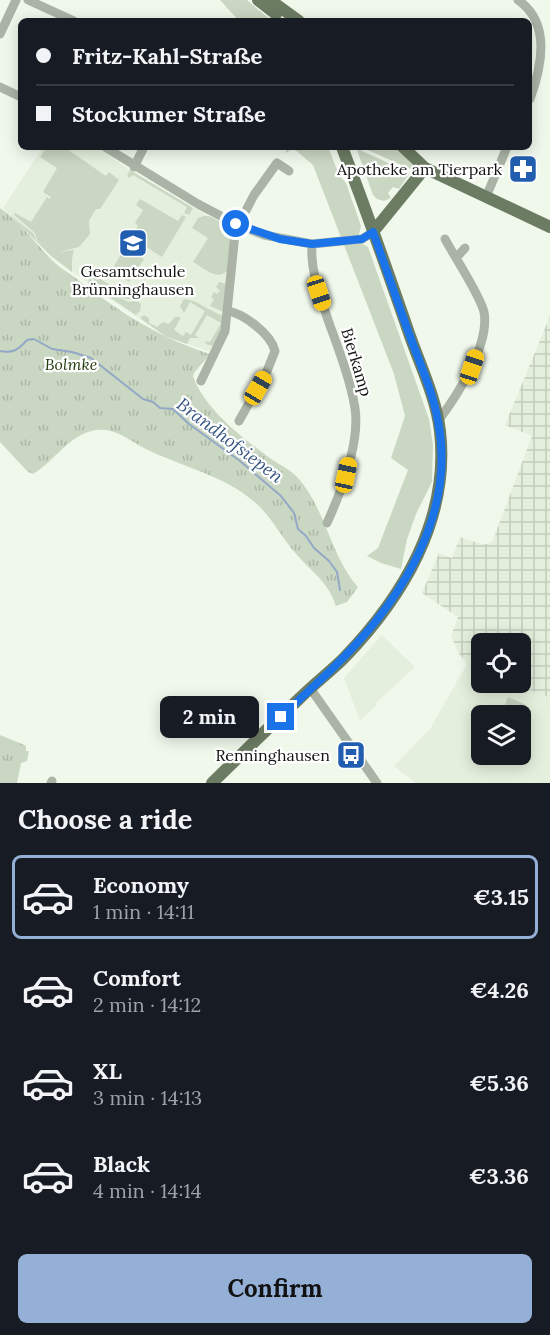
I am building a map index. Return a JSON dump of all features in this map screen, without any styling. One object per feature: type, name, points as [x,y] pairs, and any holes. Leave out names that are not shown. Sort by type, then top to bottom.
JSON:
[{"type":"main road","points":[[258,0],[290,18]]},
{"type":"main road","points":[[270,0],[292,18]]},
{"type":"main road","points":[[288,0],[293,18]]},
{"type":"main road","points":[[212,783],[343,659],[365,634],[403,584],[415,563],[434,514],[440,486],[441,454],[438,421],[422,368],[343,150]]},
{"type":"main road","points":[[407,150],[424,168],[550,227]]},
{"type":"main road","points":[[373,232],[424,168]]},
{"type":"street","points":[[0,34],[16,0]]},
{"type":"street","points":[[28,0],[67,18]]},
{"type":"street","points":[[519,0],[538,14],[547,25],[545,45],[532,93]]},
{"type":"street","points":[[0,87],[18,96]]},
{"type":"street","points":[[109,150],[134,167],[236,224],[280,239],[312,244],[362,239],[373,232]]},
{"type":"street","points":[[134,167],[142,150]]},
{"type":"street","points":[[486,197],[506,150]]},
{"type":"street","points":[[201,381],[225,331],[236,224],[241,220],[254,195],[277,164],[289,171]]},
{"type":"street","points":[[438,421],[468,375],[484,330],[484,310],[445,239]]},
{"type":"street","name":"Bierkamp","points":[[312,244],[313,273],[351,390],[355,411],[353,440],[346,475],[327,523]]},
{"type":"street","points":[[456,258],[465,248]]},
{"type":"street","points":[[227,311],[246,318],[271,341],[275,351],[267,371],[239,421]]},
{"type":"street","points":[[310,688],[377,783]]},
{"type":"shaded area","name":"Gesamtschule Brünninghausen","points":[[41,150],[101,150],[130,170],[230,229],[222,329],[211,352],[165,336],[110,299],[51,256],[3,208]]},
{"type":"shaded area","points":[[550,316],[550,698],[531,690],[531,633],[471,633],[471,666],[458,652],[451,636],[458,617],[422,593],[439,553],[452,558],[460,537],[482,544],[488,544],[493,540],[532,436],[505,425]]},
{"type":"shaded area","points":[[382,635],[415,667],[360,721],[344,678]]},
{"type":"shaded area","points":[[467,664],[471,666],[471,693],[531,693],[531,690],[550,698],[550,783],[416,783],[394,766],[430,729]]},
{"type":"green space","points":[[220,0],[247,0],[268,18],[236,18]]},
{"type":"green space","points":[[45,150],[68,150],[106,176],[109,172],[119,180],[89,221],[90,234],[79,247],[59,252],[74,250],[72,272],[51,256],[10,215],[34,234],[36,240],[58,253],[37,240],[35,233],[14,215],[15,213],[31,222],[47,197],[50,199],[51,197],[43,192],[57,168],[40,157]]},
{"type":"green space","points":[[295,150],[329,150],[339,175],[346,183],[361,226],[359,234],[361,243],[368,247],[429,419],[433,445],[432,482],[407,539],[401,569],[367,556],[378,548],[408,470],[391,458],[405,416],[394,374],[313,165]]},
{"type":"green space","points":[[357,150],[410,173],[399,189],[393,187],[388,193],[391,198],[384,201],[373,195]]},
{"type":"green space","points":[[368,150],[400,150],[415,171]]},
{"type":"green space","points":[[130,170],[193,208],[189,215],[184,213],[187,207],[133,175],[129,178],[127,176]]},
{"type":"green space","points":[[140,199],[178,221],[182,215],[186,217],[162,257],[131,237],[138,226],[135,223],[143,210],[136,205]]},
{"type":"green space","name":"Bolmke","points":[[0,208],[21,226],[55,263],[109,303],[157,332],[210,354],[193,376],[199,388],[206,400],[226,422],[260,451],[292,472],[307,491],[341,561],[358,587],[347,602],[336,606],[325,584],[293,550],[259,506],[221,480],[150,451],[110,431],[96,430],[78,437],[33,474],[28,472],[0,442]]},
{"type":"green space","points":[[209,216],[232,227],[227,271],[223,274],[214,274],[193,262],[208,238],[192,228],[198,218]]},
{"type":"green space","points":[[125,248],[144,259],[129,282],[111,271]]},
{"type":"green space","points":[[90,278],[100,289],[129,302],[137,300],[141,304],[140,311],[136,315],[88,283]]},
{"type":"green space","points":[[93,278],[99,278],[133,299],[111,293]]},
{"type":"green space","points":[[219,282],[227,284],[224,312],[210,306],[214,299],[211,297],[214,292],[217,294],[220,291],[216,287]]},
{"type":"green space","points":[[184,299],[224,316],[222,331],[213,346],[206,344],[205,341],[210,342],[221,323],[207,315],[195,335],[199,338],[190,338],[187,344],[165,336],[140,318],[144,315],[149,318],[149,323],[157,327],[163,322],[169,324],[175,317],[181,317],[174,330],[183,336],[186,332],[191,335],[205,311],[190,302],[184,313],[180,306]]},
{"type":"green space","points":[[508,697],[526,705],[505,705]]},
{"type":"green space","points":[[0,735],[22,744],[17,783],[0,783]]},
{"type":"green space","points":[[22,744],[26,746],[26,751],[29,751],[27,761],[21,763],[5,759],[10,783],[0,783],[0,753],[3,756],[6,749]]},
{"type":"waterway","name":"Brandhofsiepen","points":[[0,351],[12,351],[27,340],[34,339],[52,349],[91,358],[143,399],[153,402],[160,408],[173,409],[281,496],[294,513],[298,529],[337,572],[340,590]]},
{"type":"place","name":"Apotheke am Tierpark","points":[[523,169]]},
{"type":"place","name":"Gesamtschule Brünninghausen","points":[[133,243]]},
{"type":"place","name":"Renninghausen","points":[[351,755]]},
{"type":"route","points":[[236,224],[264,235],[312,244],[362,239],[373,232],[422,368],[436,410],[440,432],[441,467],[437,501],[425,541],[412,569],[365,634],[343,659],[281,717]]}]
